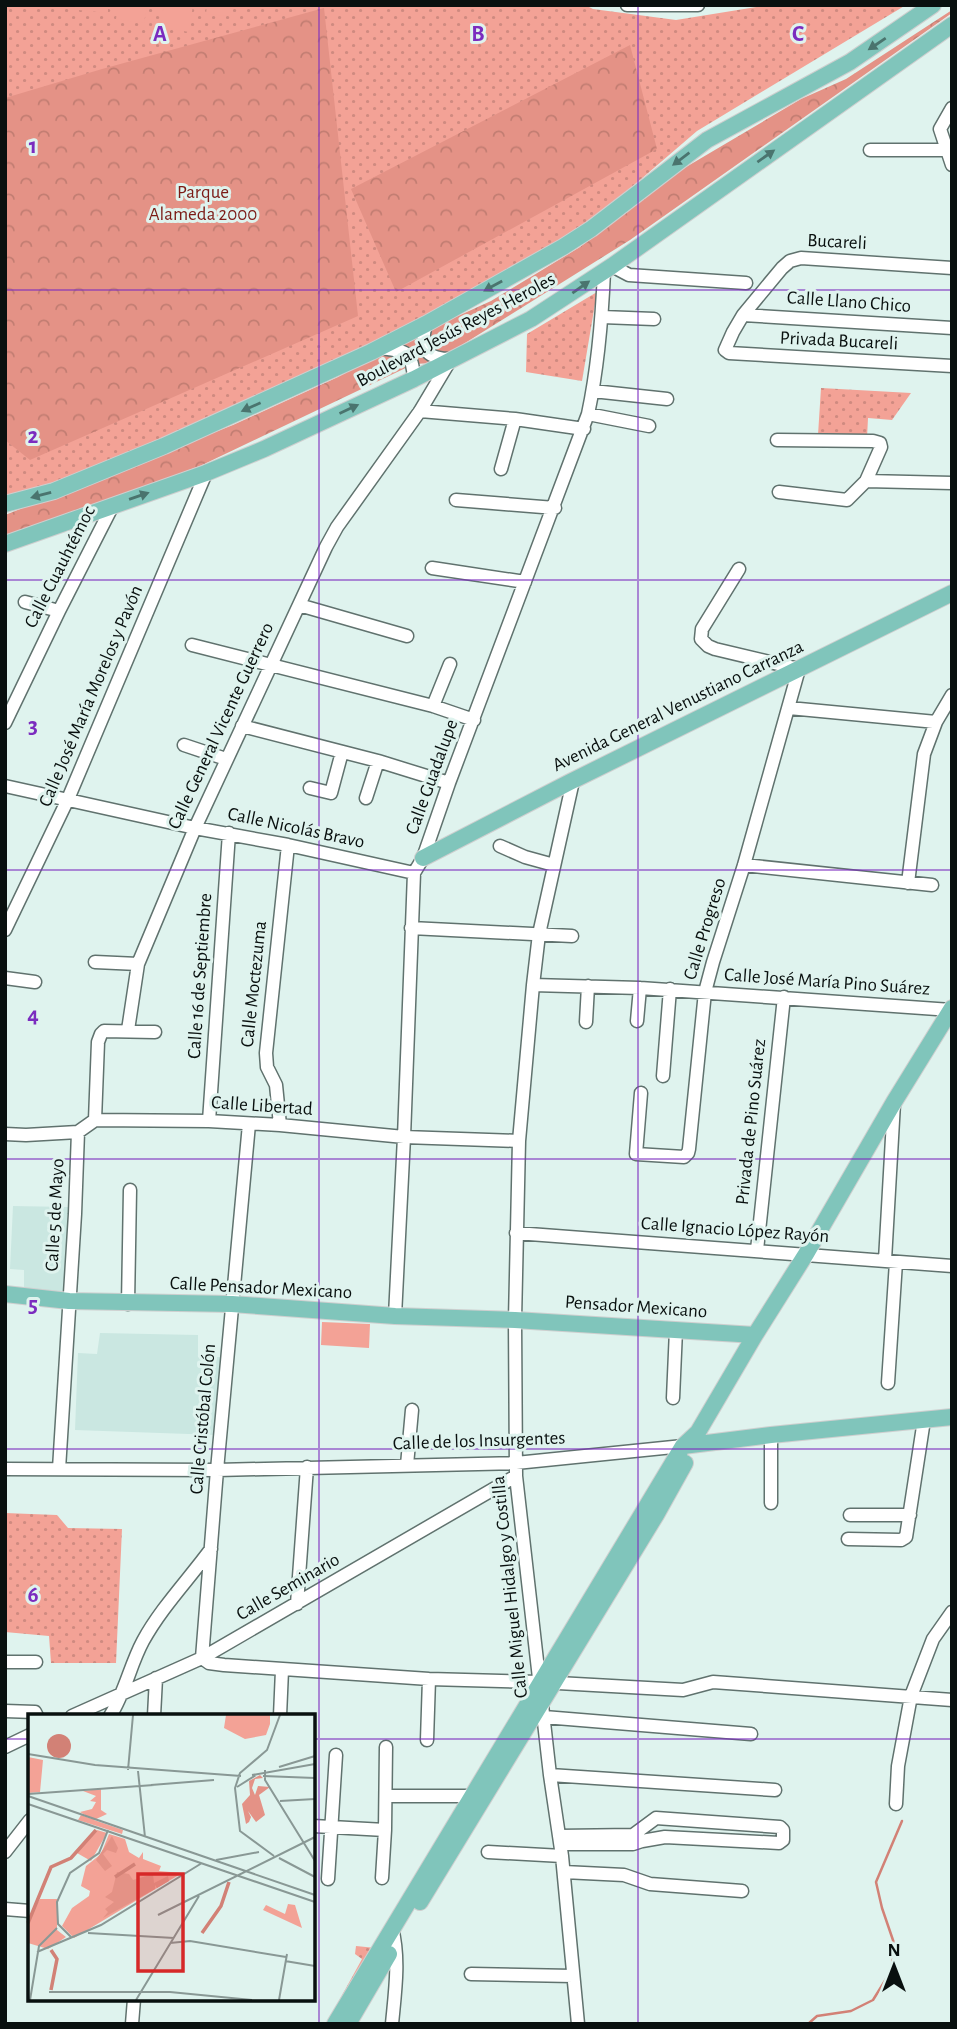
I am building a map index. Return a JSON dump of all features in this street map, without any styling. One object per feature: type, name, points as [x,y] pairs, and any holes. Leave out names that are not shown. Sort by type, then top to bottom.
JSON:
[{"type":"main road","name":"Boulevard Jesús Reyes Heroles","points":[[5,504],[45,494],[164,446],[380,348],[426,324],[563,247],[591,229],[707,140],[850,62],[933,5]]},
{"type":"main road","name":"Boulevard Jesús Reyes Heroles","points":[[5,544],[206,473],[264,449],[414,379],[531,320],[952,25]]},
{"type":"main road","name":"Avenida General Venustiano Carranza","points":[[423,858],[573,780],[952,593]]},
{"type":"main road","points":[[335,2024],[394,1936],[479,1796],[951,1009]]},
{"type":"main road","name":"Calle Pensador Mexicano","points":[[5,1294],[69,1301],[232,1304],[395,1316],[514,1320]]},
{"type":"main road","name":"Pensador Mexicano","points":[[514,1320],[755,1335]]},
{"type":"main road","name":"Calle de los Insurgentes","points":[[692,1441],[952,1417]]},
{"type":"main road","points":[[479,1796],[543,1709],[546,1683]]},
{"type":"main road","points":[[348,2024],[394,1936]]},
{"type":"street","points":[[627,5],[698,5]]},
{"type":"street","points":[[952,108],[940,126],[952,165]]},
{"type":"street","points":[[870,150],[946,150]]},
{"type":"street","name":"Bucareli","points":[[725,350],[743,315],[793,259],[952,268]]},
{"type":"street","points":[[608,268],[629,275],[746,283]]},
{"type":"street","name":"Calle Guadalupe","points":[[395,1316],[414,873],[423,858],[589,414],[608,268]]},
{"type":"street","name":"Calle Llano Chico","points":[[743,315],[952,328]]},
{"type":"street","points":[[602,317],[654,319]]},
{"type":"street","points":[[426,324],[423,338],[425,348],[434,358],[451,359]]},
{"type":"street","points":[[380,348],[399,350],[409,355],[414,379]]},
{"type":"street","name":"Privada Bucareli","points":[[725,350],[729,353],[764,356],[952,366]]},
{"type":"street","name":"Calle General Vicente Guerrero","points":[[128,1030],[138,964],[195,828],[270,664],[337,527],[420,411],[451,359]]},
{"type":"street","points":[[593,391],[667,399]]},
{"type":"street","points":[[420,411],[515,419],[584,429]]},
{"type":"street","points":[[589,414],[649,426]]},
{"type":"street","points":[[500,469],[515,419]]},
{"type":"street","points":[[777,440],[878,442],[880,449],[866,481],[850,499],[779,492]]},
{"type":"street","name":"Calle José María Morelos y Pavón","points":[[5,930],[68,799],[206,473]]},
{"type":"street","points":[[866,481],[952,483]]},
{"type":"street","points":[[456,500],[555,508]]},
{"type":"street","name":"Calle Cuauhtémoc","points":[[5,723],[113,505]]},
{"type":"street","points":[[432,568],[526,582]]},
{"type":"street","points":[[739,569],[702,629],[701,639],[715,649],[799,669]]},
{"type":"street","points":[[25,602],[59,611]]},
{"type":"street","points":[[299,605],[407,636]]},
{"type":"street","points":[[192,645],[433,706],[474,720]]},
{"type":"street","points":[[433,706],[450,664]]},
{"type":"street","name":"Calle Progreso","points":[[640,1093],[636,1154],[684,1157],[688,1153],[705,992],[799,669]]},
{"type":"street","points":[[908,883],[922,762],[936,722],[952,695]]},
{"type":"street","points":[[789,708],[936,722]]},
{"type":"street","points":[[242,726],[379,761],[449,783]]},
{"type":"street","points":[[184,745],[226,760]]},
{"type":"street","points":[[310,788],[331,793],[342,752]]},
{"type":"street","points":[[366,798],[379,761]]},
{"type":"street","name":"Calle Miguel Hidalgo y Costilla","points":[[546,1683],[516,1470],[516,1233],[519,1141],[539,934],[573,780]]},
{"type":"street","name":"Calle Nicolás Bravo","points":[[5,786],[414,873]]},
{"type":"street","name":"Calle 16 de Septiembre","points":[[209,1121],[229,833]]},
{"type":"street","name":"Calle Moctezuma","points":[[280,1125],[276,1085],[267,1067],[266,1053],[288,845]]},
{"type":"street","points":[[500,846],[554,865]]},
{"type":"street","points":[[744,865],[932,885]]},
{"type":"street","points":[[411,928],[572,936]]},
{"type":"street","points":[[95,962],[138,964]]},
{"type":"street","points":[[5,978],[36,982]]},
{"type":"street","name":"Calle José María Pino Suárez","points":[[533,985],[670,989],[951,1009]]},
{"type":"street","points":[[586,1022],[588,986]]},
{"type":"street","points":[[637,1021],[640,988]]},
{"type":"street","points":[[663,1076],[670,989]]},
{"type":"street","name":"Privada de Pino Suárez","points":[[757,1250],[784,997]]},
{"type":"street","points":[[5,1134],[78,1132],[94,1120],[101,1034],[104,1031],[128,1030],[155,1032]]},
{"type":"street","points":[[888,1383],[894,1102]]},
{"type":"street","name":"Calle Libertad","points":[[94,1120],[209,1121],[404,1137],[519,1141]]},
{"type":"street","name":"Calle Cristóbal Colón","points":[[202,1658],[249,1124]]},
{"type":"street","name":"Calle 5 de Mayo","points":[[59,1468],[78,1132]]},
{"type":"street","points":[[128,1304],[130,1189]]},
{"type":"street","name":"Calle Ignacio López Rayón","points":[[516,1233],[952,1266]]},
{"type":"street","points":[[673,1398],[676,1330]]},
{"type":"street","points":[[407,1465],[412,1410]]},
{"type":"street","points":[[848,1539],[901,1540],[906,1537],[924,1420]]},
{"type":"street","points":[[771,1435],[771,1503]]},
{"type":"street","name":"Calle de los Insurgentes","points":[[5,1469],[217,1470],[407,1465],[516,1470],[692,1441]]},
{"type":"street","points":[[297,1604],[307,1467]]},
{"type":"street","name":"Calle Seminario","points":[[76,1714],[202,1658],[297,1604],[516,1470]]},
{"type":"street","points":[[850,1515],[910,1515]]},
{"type":"street","points":[[111,1714],[152,1626],[212,1549]]},
{"type":"street","points":[[896,1804],[900,1755],[911,1696],[933,1639],[952,1612]]},
{"type":"street","points":[[202,1658],[209,1663],[223,1665],[429,1679],[683,1690],[713,1682],[952,1700]]},
{"type":"street","points":[[5,1662],[36,1662]]},
{"type":"street","points":[[280,1714],[282,1670]]},
{"type":"street","points":[[154,1714],[156,1678]]},
{"type":"street","points":[[427,1740],[429,1679]]},
{"type":"street","points":[[543,1709],[751,1734]]},
{"type":"street","name":"Calle Miguel Hidalgo y Costilla","points":[[543,1709],[561,1845],[578,2024]]},
{"type":"street","points":[[5,1711],[36,1714]]},
{"type":"street","points":[[5,1747],[28,1736]]},
{"type":"street","points":[[382,1878],[386,1747]]},
{"type":"street","points":[[328,1879],[336,1755]]},
{"type":"street","points":[[550,1774],[775,1790]]},
{"type":"street","points":[[386,1796],[479,1796]]},
{"type":"street","points":[[488,1852],[561,1845],[577,1839],[642,1841],[665,1837],[779,1843],[784,1834],[783,1828],[780,1827],[656,1818],[633,1840]]},
{"type":"street","points":[[718,1840],[719,1822]]},
{"type":"street","points":[[5,1852],[28,1823]]},
{"type":"street","points":[[315,1826],[385,1830]]},
{"type":"street","points":[[564,1872],[624,1875],[650,1884],[742,1891]]},
{"type":"street","points":[[5,1909],[28,1911]]},
{"type":"street","points":[[392,2024],[396,1985],[394,1936]]},
{"type":"street","points":[[471,1974],[573,1976]]},
{"type":"street","points":[[132,2024],[134,2001]]},
{"type":"shaded area","points":[[13,1206],[68,1207],[66,1287],[63,1292],[24,1289],[24,1270],[10,1269]]},
{"type":"shaded area","points":[[100,1333],[198,1335],[198,1357],[222,1357],[217,1435],[75,1430],[78,1353],[97,1354]]},
{"type":"green space","name":"Parque Alameda 2000","points":[[5,5],[585,5],[593,9],[676,20],[769,5],[906,5],[697,131],[561,243],[400,330],[233,407],[63,481],[5,498]]},
{"type":"green space","points":[[78,5],[108,5],[108,13],[78,10]]},
{"type":"green space","points":[[118,5],[147,5],[144,23],[116,19]]},
{"type":"green space","points":[[164,5],[193,5],[189,32],[160,27]]},
{"type":"green space","points":[[207,5],[231,5],[230,16],[206,14]]},
{"type":"green space","points":[[324,8],[358,316],[30,460],[5,440],[5,98]]},
{"type":"green space","points":[[952,10],[952,13],[630,240],[433,363],[414,364],[200,466],[5,538],[5,515],[233,425],[338,377],[416,335],[491,301],[580,247],[681,170],[801,99],[846,79]]},
{"type":"green space","points":[[630,45],[657,149],[396,292],[351,189]]},
{"type":"green space","points":[[597,292],[582,381],[526,372],[527,334]]},
{"type":"green space","points":[[821,388],[911,393],[892,420],[868,418],[867,438],[818,435]]},
{"type":"green space","points":[[322,1322],[370,1324],[369,1348],[321,1345]]},
{"type":"green space","points":[[5,1513],[57,1515],[68,1528],[122,1529],[116,1663],[51,1663],[49,1636],[5,1632]]},
{"type":"green space","points":[[356,1946],[376,1948],[335,2008],[362,1959],[355,1954]]},
{"type":"waterway","points":[[808,2024],[817,2016],[851,2011],[873,2000],[891,1971],[895,1946],[876,1882],[902,1821]]}]
